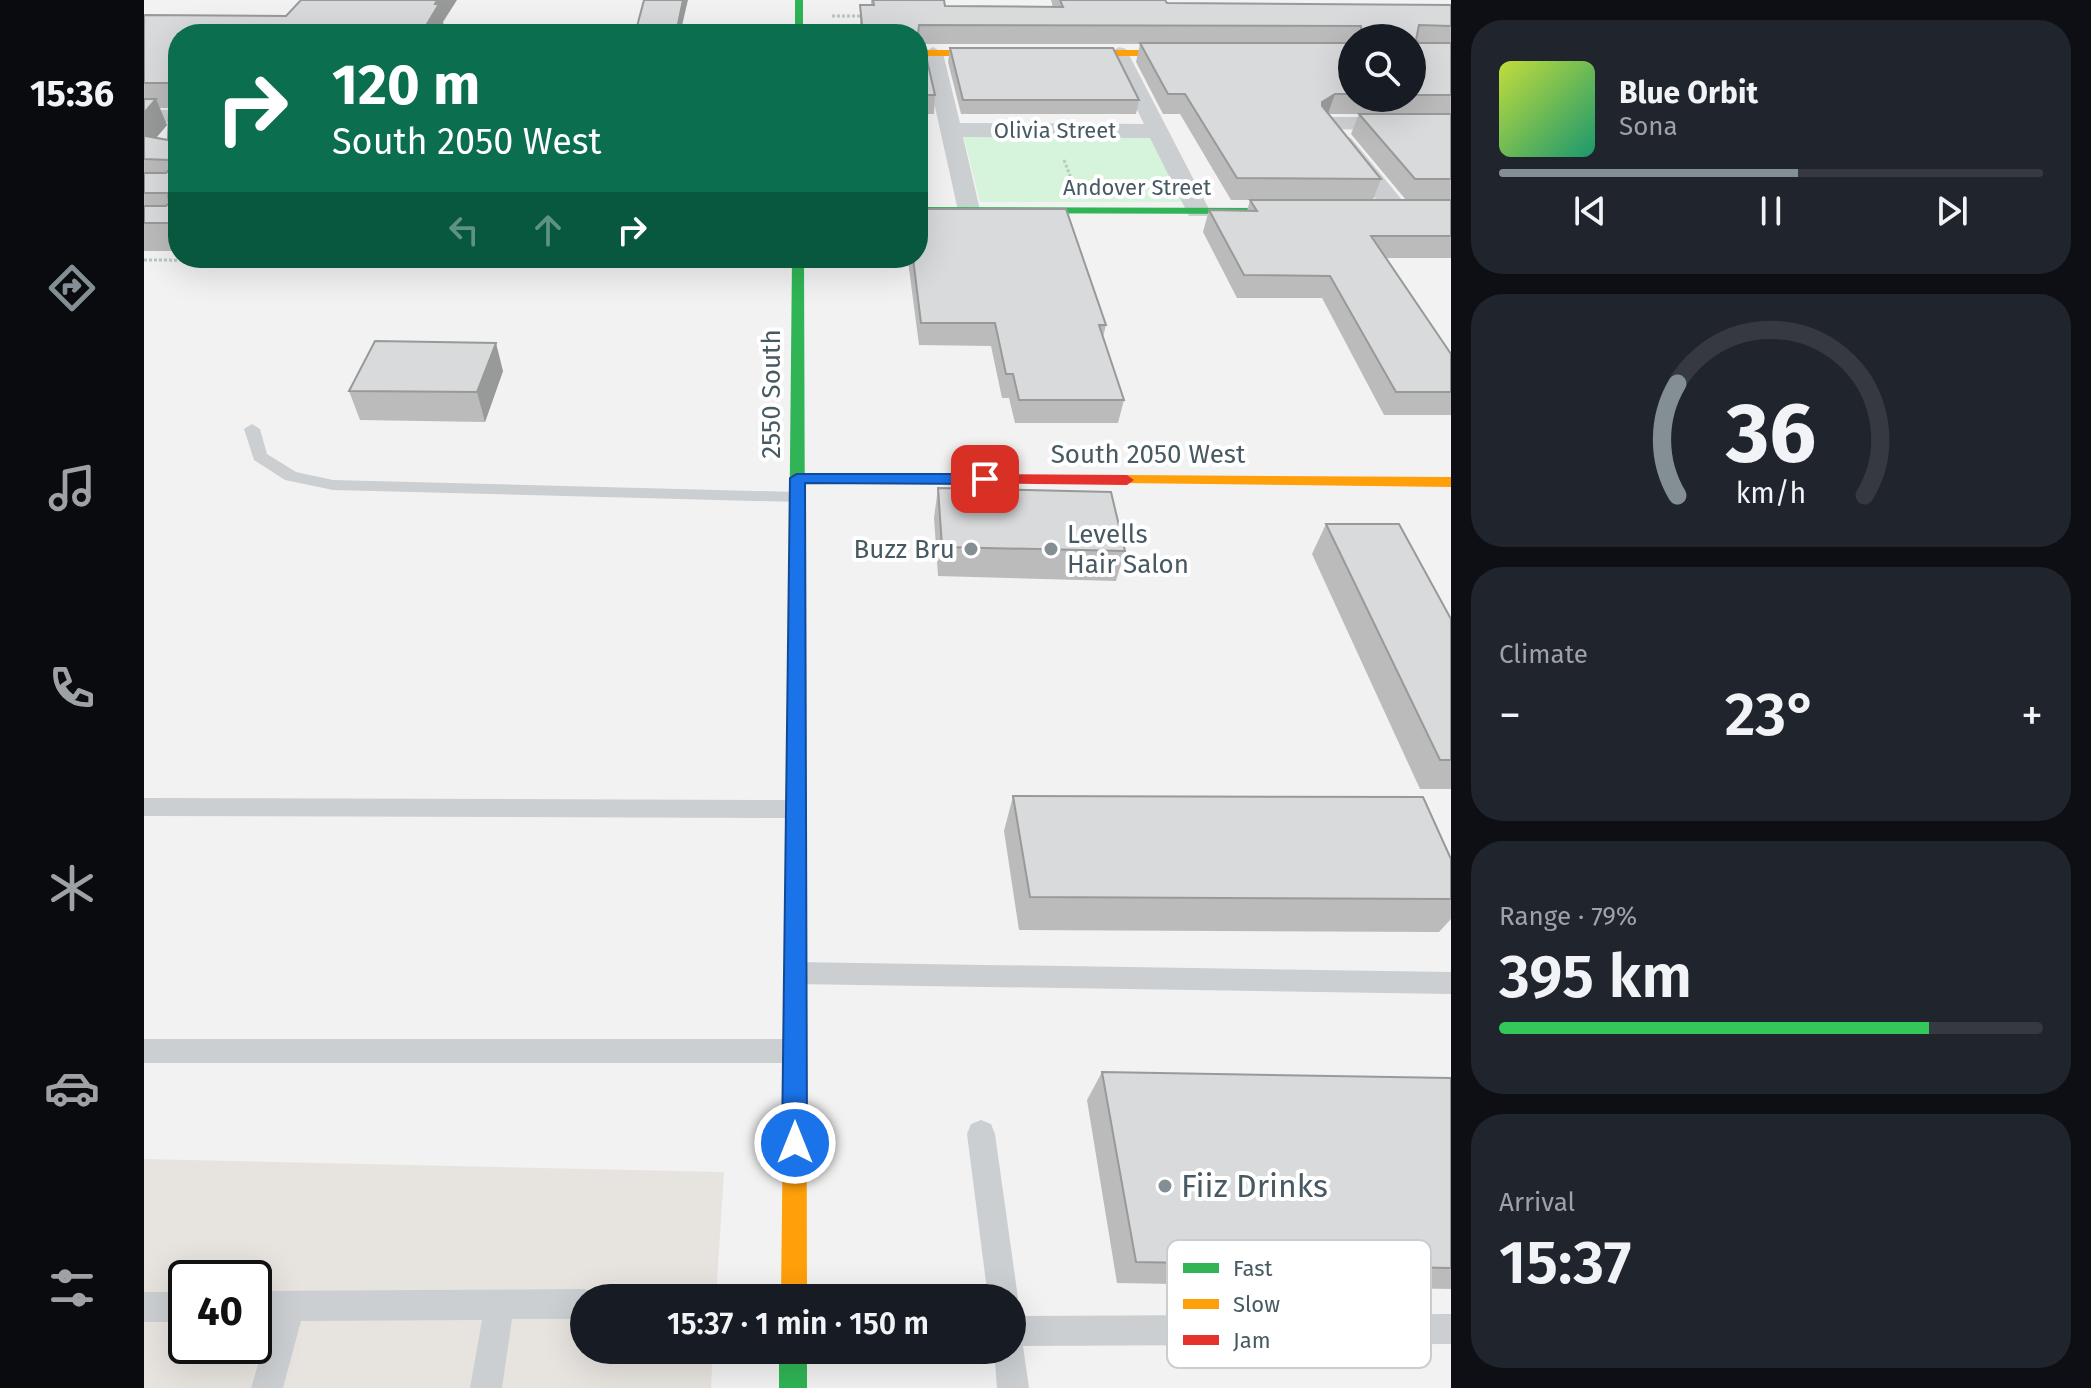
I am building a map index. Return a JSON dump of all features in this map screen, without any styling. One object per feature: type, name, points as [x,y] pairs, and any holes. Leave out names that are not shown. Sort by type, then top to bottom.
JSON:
[{"type":"street","points":[[799,0],[799,24]]},
{"type":"street","points":[[928,53],[1212,53]]},
{"type":"street","points":[[1119,53],[1198,211]]},
{"type":"street","points":[[928,59],[951,130],[968,210]]},
{"type":"street","points":[[144,116],[168,124]]},
{"type":"street","points":[[1405,211],[1328,124],[1451,124]]},
{"type":"street","name":"Olivia Street","points":[[951,130],[1159,131]]},
{"type":"street","name":"Andover Street","points":[[928,210],[1321,211]]},
{"type":"street","points":[[1368,211],[1405,211]]},
{"type":"street","name":"2550 South","points":[[794,1284],[798,268]]},
{"type":"street","name":"South 2050 West","points":[[797,487],[1451,482]]},
{"type":"street","points":[[793,1364],[793,1388]]},
{"type":"lane","points":[[252,429],[260,457],[291,476],[333,485],[797,487]]},
{"type":"lane","points":[[144,807],[796,809]]},
{"type":"lane","points":[[795,973],[1451,983]]},
{"type":"lane","points":[[144,1051],[795,1051]]},
{"type":"lane","points":[[981,1134],[1001,1284]]},
{"type":"lane","points":[[272,1306],[570,1304]]},
{"type":"lane","points":[[267,1388],[290,1305]]},
{"type":"lane","points":[[486,1388],[499,1305]]},
{"type":"lane","points":[[144,1307],[168,1307]]},
{"type":"lane","points":[[1431,1329],[1451,1329]]},
{"type":"lane","points":[[1026,1331],[1167,1330]]},
{"type":"lane","points":[[1010,1364],[1013,1388]]},
{"type":"path","points":[[828,16],[875,16]]},
{"type":"path","points":[[1062,155],[1073,185]]},
{"type":"path","points":[[144,260],[168,260]]},
{"type":"shaded area","points":[[144,1159],[724,1172],[717,1284],[570,1284],[570,1364],[712,1364],[711,1388],[144,1388]]},
{"type":"green space","points":[[1150,133],[1185,202],[980,202],[963,134]]},
{"type":"building","points":[[301,0],[437,0],[435,4],[439,4],[427,24],[168,24],[168,83],[144,83],[144,15],[286,16]]},
{"type":"building","points":[[644,0],[683,0],[678,24],[638,24]]},
{"type":"building","points":[[873,0],[944,0],[945,6],[1063,7],[1060,0],[1165,0],[1167,3],[1451,5],[1451,26],[862,24],[860,5],[874,5]]},
{"type":"building","points":[[1140,43],[1338,43],[1338,94],[1322,102],[1322,106],[1381,179],[1237,178],[1185,94],[1168,94]]},
{"type":"building","points":[[1426,43],[1451,43],[1451,95],[1426,95]]},
{"type":"building","points":[[950,48],[1113,48],[1139,100],[963,100]]},
{"type":"building","points":[[928,65],[935,95],[928,95]]},
{"type":"building","points":[[144,99],[156,99],[144,113]]},
{"type":"building","points":[[1359,114],[1451,114],[1451,179],[1415,179]]},
{"type":"building","points":[[144,131],[146,136],[168,140],[168,160],[144,159]]},
{"type":"building","points":[[168,171],[168,193],[144,193],[144,173]]},
{"type":"building","points":[[1250,200],[1451,200],[1451,236],[1371,236],[1451,354],[1451,392],[1396,392],[1330,276],[1244,275],[1209,210],[1257,211]]},
{"type":"building","points":[[168,204],[168,223],[144,223],[144,206]]},
{"type":"building","points":[[928,209],[1066,209],[1106,325],[1099,325],[1124,400],[1019,400],[1013,374],[1006,374],[995,323],[921,323],[914,268],[928,268]]},
{"type":"building","points":[[375,341],[496,343],[477,392],[349,391]]},
{"type":"building","points":[[938,488],[1111,492],[1125,551],[942,547]]},
{"type":"building","points":[[1326,524],[1399,524],[1451,619],[1451,760],[1440,760]]},
{"type":"building","points":[[1013,796],[1423,797],[1451,859],[1451,899],[1030,897]]},
{"type":"building","points":[[1102,1072],[1451,1078],[1451,1268],[1431,1268],[1431,1240],[1167,1240],[1167,1263],[1136,1262]]},
{"type":"traffic: fast","points":[[799,0],[799,24]]},
{"type":"traffic: fast","points":[[928,210],[1308,211]]},
{"type":"traffic: fast","points":[[796,860],[798,268]]},
{"type":"traffic: fast","points":[[793,1364],[793,1388]]},
{"type":"traffic: slow","points":[[928,53],[1200,53]]},
{"type":"traffic: slow","points":[[1127,480],[1451,482]]},
{"type":"traffic: slow","points":[[794,1284],[796,860]]},
{"type":"traffic: jam","points":[[797,478],[1127,480]]},
{"type":"place","name":"Buzz Bru","points":[[971,549]]},
{"type":"place","name":"Levells Hair Salon","points":[[1051,549]]},
{"type":"place","name":"Fiiz Drinks","points":[[1165,1186]]},
{"type":"route","points":[[795,1143],[797,478],[985,479]]}]
